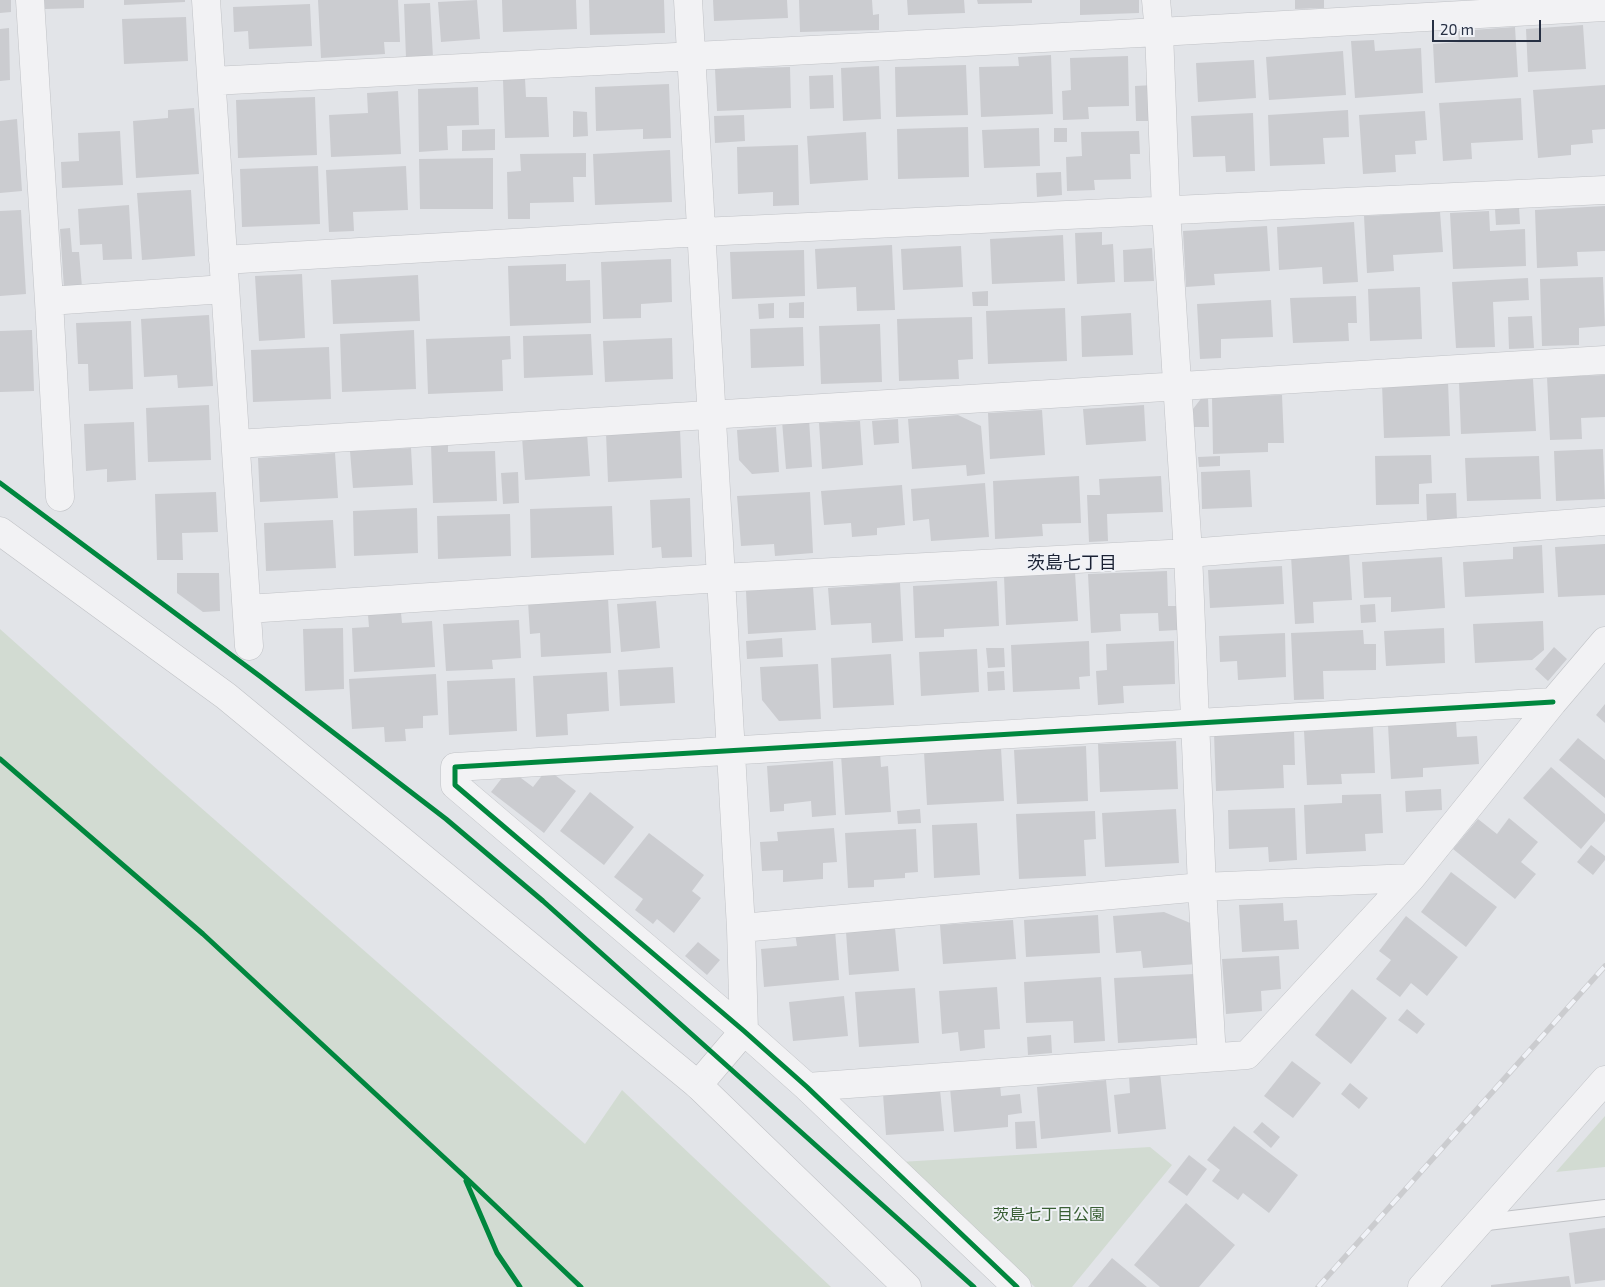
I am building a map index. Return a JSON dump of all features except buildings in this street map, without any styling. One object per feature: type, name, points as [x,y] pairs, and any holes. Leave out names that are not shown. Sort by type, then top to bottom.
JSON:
[{"type":"street","points":[[30,0],[60,496]]},
{"type":"street","points":[[206,0],[249,646]]},
{"type":"street","points":[[688,0],[741,928],[744,1032],[698,1085]]},
{"type":"street","points":[[1156,0],[1166,211],[1188,553],[1202,887],[1212,1057]]},
{"type":"street","points":[[212,81],[1605,8]]},
{"type":"street","points":[[223,260],[701,232],[1605,190]]},
{"type":"street","points":[[49,301],[225,289]]},
{"type":"street","points":[[236,444],[1605,360]]},
{"type":"street","points":[[246,610],[721,578],[1188,553],[1605,521]]},
{"type":"street","points":[[0,531],[226,696],[698,1085],[908,1287]]},
{"type":"street","points":[[807,1087],[1247,1055],[1410,878],[1605,641]]},
{"type":"street","points":[[1017,1287],[807,1087],[454,786],[455,767],[1553,702]]},
{"type":"street","points":[[741,928],[1202,887],[1410,878]]},
{"type":"street","points":[[1422,1287],[1605,1080]]},
{"type":"lane","points":[[1479,1223],[1605,1208]]},
{"type":"green space","points":[[0,629],[159,771],[585,1144],[622,1090],[831,1287],[0,1287]]},
{"type":"green space","points":[[1605,1116],[1605,1167],[1556,1172]]},
{"type":"green space","name":"茨島七丁目公園","points":[[1150,1147],[1172,1165],[1072,1287],[1035,1287],[900,1162]]},
{"type":"railway","points":[[1318,1287],[1605,966]]},
{"type":"cycle path","points":[[0,483],[261,677],[446,819],[543,901],[974,1287]]},
{"type":"cycle path","points":[[1017,1287],[807,1087],[455,785],[455,767],[1553,702]]},
{"type":"cycle path","points":[[0,759],[203,934],[581,1287]]},
{"type":"cycle path","points":[[466,1181],[497,1253],[520,1287]]},
{"type":"district","name":"茨島七丁目","points":[[1072,563]]}]
